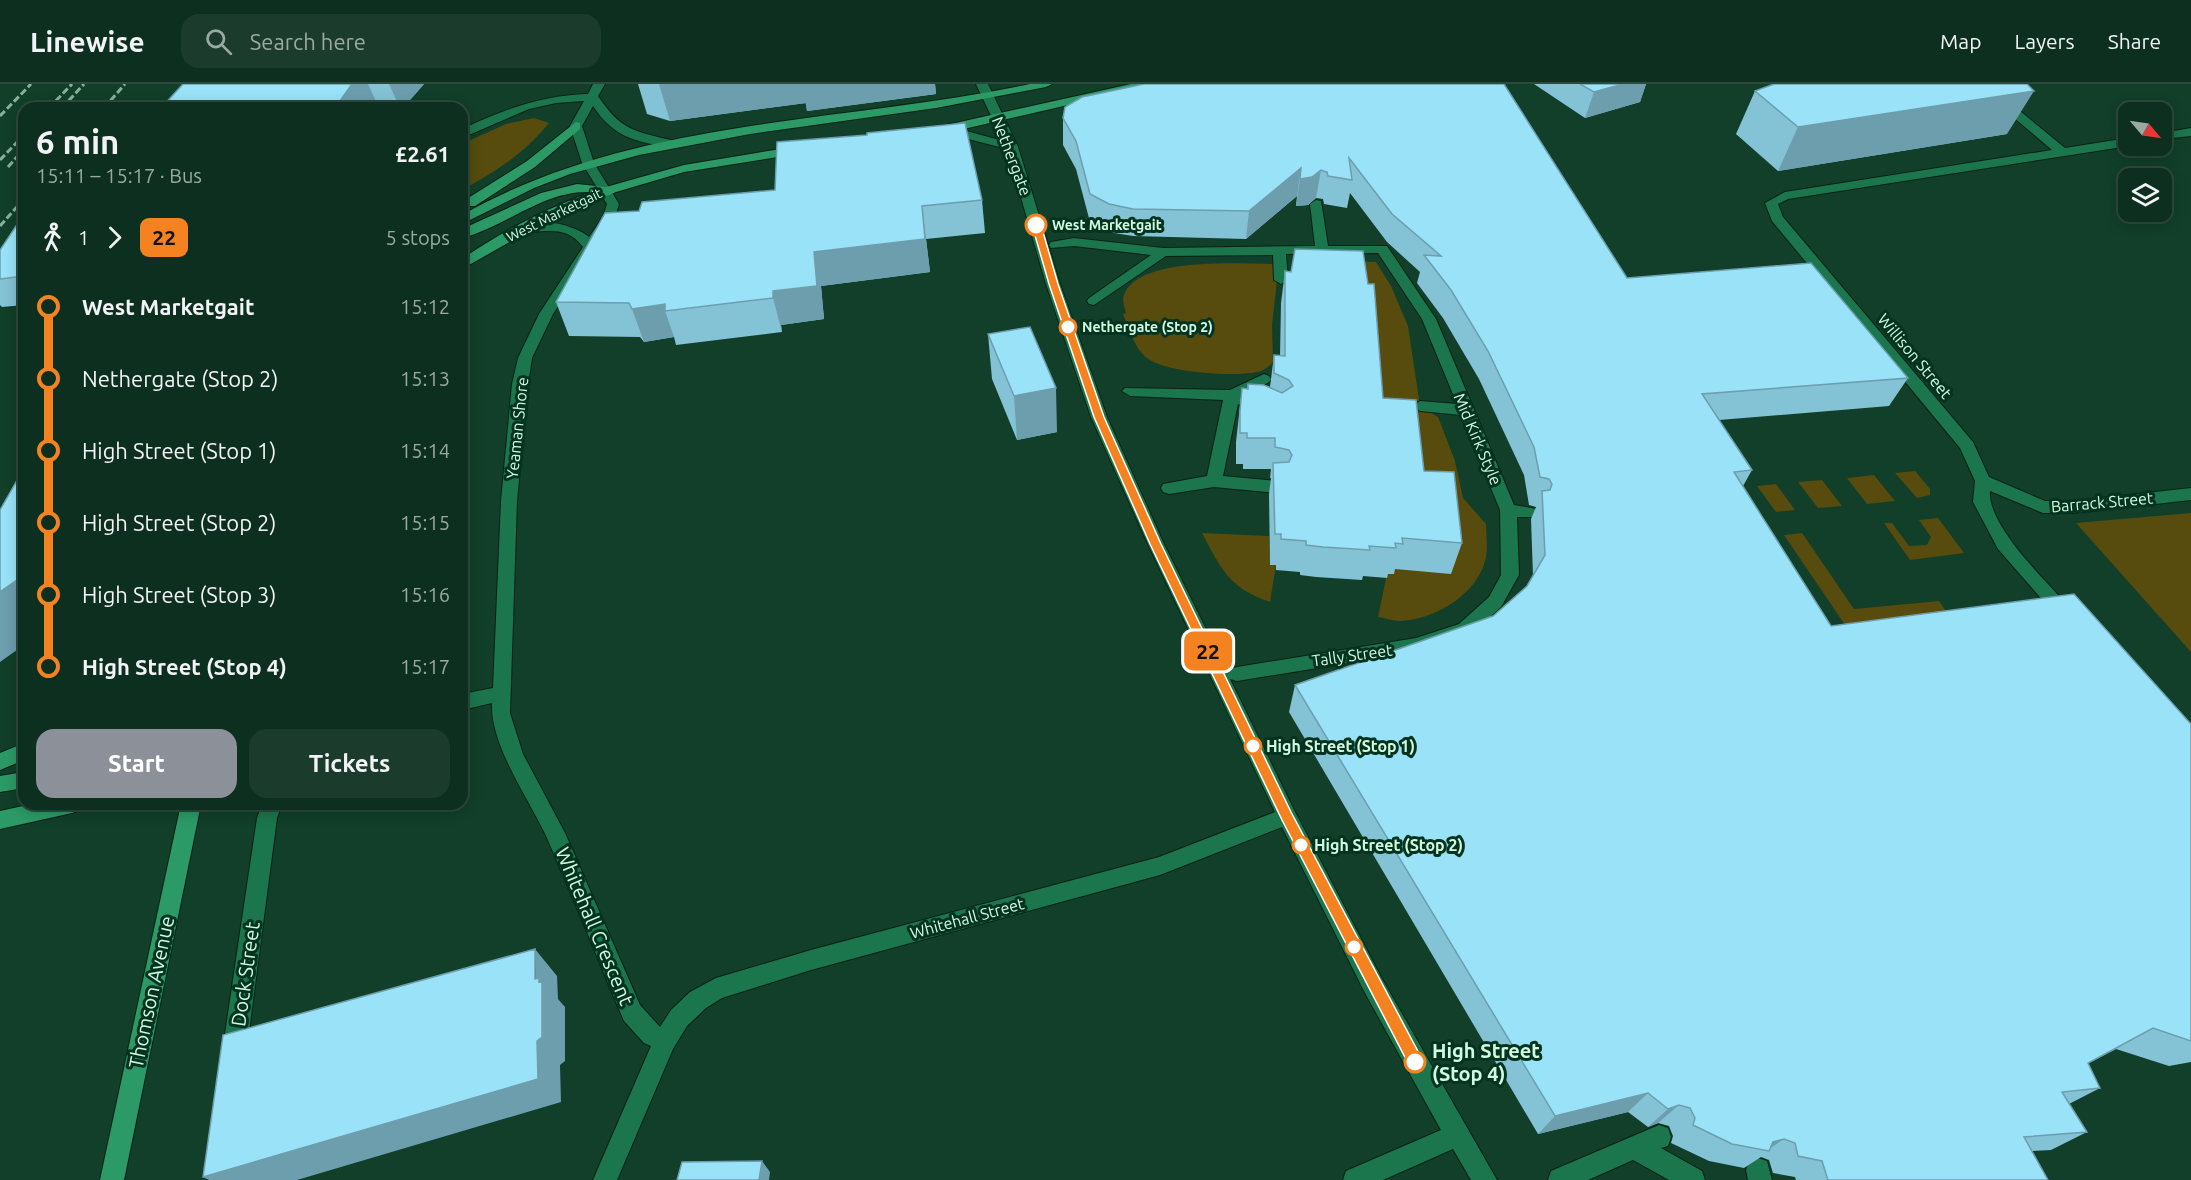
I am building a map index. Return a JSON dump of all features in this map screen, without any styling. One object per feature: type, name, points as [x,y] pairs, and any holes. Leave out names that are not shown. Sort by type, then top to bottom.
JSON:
[{"type":"main road","name":"West Marketgait","points":[[468,216],[533,184],[588,163],[667,143],[933,106],[985,90],[1046,84]]},
{"type":"main road","points":[[927,132],[1146,84]]},
{"type":"main road","points":[[468,205],[531,164],[576,126]]},
{"type":"main road","name":"West Marketgait","points":[[468,260],[524,227],[606,189],[708,163],[815,148]]},
{"type":"main road","points":[[468,231],[546,196],[577,188],[606,189]]},
{"type":"main road","points":[[0,762],[18,754]]},
{"type":"main road","points":[[0,784],[18,781]]},
{"type":"main road","points":[[0,819],[43,810]]},
{"type":"main road","name":"Thomson Avenue","points":[[112,1180],[190,810]]},
{"type":"street","points":[[599,84],[576,126],[588,163],[606,189]]},
{"type":"street","points":[[1980,84],[2062,152],[2118,144]]},
{"type":"street","name":"Nethergate","points":[[985,90],[1012,147],[1053,284],[1099,417],[1156,544],[1287,816],[1373,985],[1457,1135],[1485,1180]]},
{"type":"street","points":[[468,131],[518,108],[550,99],[592,97]]},
{"type":"street","points":[[592,97],[610,123],[628,134],[667,143]]},
{"type":"street","points":[[945,129],[1012,147]]},
{"type":"street","points":[[2172,135],[2191,132]]},
{"type":"street","name":"Willison Street","points":[[2062,152],[1785,196],[1771,203],[1777,218],[1967,446],[1983,481],[1981,502],[2004,544],[2074,625]]},
{"type":"street","name":"Yeaman Shore","points":[[501,694],[509,501],[520,384],[525,358],[546,314],[609,217],[613,204],[606,189]]},
{"type":"street","points":[[1056,245],[1074,242],[1163,252],[1322,250],[1316,204]]},
{"type":"street","points":[[524,227],[555,227],[575,231],[585,239],[589,246]]},
{"type":"street","name":"Mid Kirk Style","points":[[1322,250],[1384,246],[1429,319],[1508,510],[1510,575],[1495,602],[1465,629]]},
{"type":"street","points":[[1279,251],[1281,280]]},
{"type":"street","points":[[1094,301],[1163,252]]},
{"type":"street","points":[[1232,395],[1264,379]]},
{"type":"street","points":[[1130,391],[1232,395],[1278,417]]},
{"type":"street","points":[[1214,481],[1232,395]]},
{"type":"street","points":[[1420,406],[1466,410]]},
{"type":"street","points":[[1169,488],[1214,481],[1277,487]]},
{"type":"street","name":"Barrack Street","points":[[1983,481],[2043,507],[2074,507],[2191,494]]},
{"type":"street","points":[[1508,510],[1531,513]]},
{"type":"street","name":"Tally Street","points":[[1237,674],[1416,645],[1465,629]]},
{"type":"street","points":[[468,701],[501,694]]},
{"type":"street","name":"Whitehall Crescent","points":[[501,694],[501,713],[514,755],[560,844],[632,1013],[652,1035],[665,1041]]},
{"type":"street","name":"Dock Street","points":[[231,1075],[270,810]]},
{"type":"street","name":"Whitehall Street","points":[[665,1041],[679,1018],[698,1000],[716,989],[810,960],[1160,866],[1287,816]]},
{"type":"street","points":[[605,1180],[665,1041]]},
{"type":"street","points":[[1355,1180],[1457,1135]]},
{"type":"street","points":[[1560,1180],[1659,1137]]},
{"type":"street","points":[[1634,1147],[1693,1180]]},
{"type":"shaded area","points":[[534,118],[549,123],[530,144],[509,161],[468,186],[468,141],[506,124]]},
{"type":"shaded area","points":[[1345,261],[1376,262],[1391,286],[1408,326],[1420,406],[1438,417],[1455,461],[1463,498],[1486,524],[1486,557],[1475,582],[1454,602],[1415,619],[1398,621],[1378,617],[1387,574],[1394,574],[1376,429]]},
{"type":"shaded area","points":[[1275,264],[1277,280],[1272,325],[1273,362],[1264,370],[1233,374],[1169,367],[1147,358],[1135,344],[1123,314],[1126,313],[1123,299],[1131,285],[1146,275],[1190,265]]},
{"type":"shaded area","points":[[1915,471],[1930,489],[1930,495],[1917,498],[1895,473]]},
{"type":"shaded area","points":[[1874,475],[1895,501],[1867,504],[1847,478]]},
{"type":"shaded area","points":[[1822,480],[1842,506],[1818,508],[1798,482]]},
{"type":"shaded area","points":[[1776,484],[1795,510],[1776,512],[1757,486]]},
{"type":"shaded area","points":[[2191,513],[2191,652],[2076,523]]},
{"type":"shaded area","points":[[1938,518],[1964,553],[1910,560],[1884,523],[1892,523],[1909,546],[1927,545],[1931,537],[1919,520]]},
{"type":"shaded area","points":[[1202,533],[1269,536],[1270,565],[1276,565],[1270,602],[1245,591],[1228,576]]},
{"type":"shaded area","points":[[1802,533],[1854,609],[1939,601],[1961,633],[1860,647],[1784,535]]},
{"type":"building","points":[[183,84],[352,84],[339,102],[166,102]]},
{"type":"building","points":[[1144,84],[1504,84],[1627,278],[1811,263],[1908,378],[1702,394],[1752,470],[1734,472],[1831,626],[2074,594],[2191,724],[2191,1041],[2153,1028],[2088,1063],[2100,1088],[2062,1092],[2087,1132],[2024,1137],[2048,1180],[1828,1180],[1822,1161],[1798,1156],[1795,1143],[1784,1139],[1773,1142],[1769,1151],[1732,1144],[1693,1125],[1695,1118],[1690,1108],[1679,1105],[1668,1109],[1648,1093],[1555,1116],[1295,685],[1493,616],[1527,586],[1545,555],[1542,491],[1550,490],[1552,484],[1549,479],[1540,477],[1534,447],[1488,351],[1451,290],[1424,255],[1441,256],[1392,214],[1349,158],[1352,180],[1328,176],[1327,172],[1321,170],[1312,177],[1300,179],[1301,168],[1249,211],[1133,209],[1109,204],[1090,194],[1076,141],[1063,118],[1065,107],[1082,97]]},
{"type":"building","points":[[1580,84],[1623,84],[1594,92]]},
{"type":"building","points":[[1774,84],[2027,84],[2034,91],[1798,127],[1755,91]]},
{"type":"building","points":[[965,123],[982,200],[922,206],[925,239],[814,252],[817,286],[773,291],[773,298],[665,311],[665,304],[632,309],[629,303],[556,302],[605,213],[639,211],[642,202],[775,190],[777,142],[867,135],[867,133]]},
{"type":"building","points":[[18,223],[18,277],[0,279],[0,250]]},
{"type":"building","points":[[1295,249],[1363,251],[1368,284],[1374,284],[1383,398],[1416,400],[1424,471],[1454,472],[1462,543],[1402,538],[1403,544],[1395,543],[1396,548],[1369,546],[1370,550],[1306,545],[1306,541],[1281,539],[1281,534],[1275,534],[1273,463],[1289,462],[1292,455],[1289,450],[1275,447],[1275,438],[1247,438],[1247,433],[1240,433],[1240,411],[1242,388],[1248,389],[1248,384],[1264,385],[1282,393],[1293,386],[1289,380],[1274,373],[1274,355],[1285,356],[1285,271],[1291,272]]},
{"type":"building","points":[[1030,327],[1056,388],[1014,396],[988,334]]},
{"type":"building","points":[[18,478],[18,579],[0,592],[0,510]]},
{"type":"building","points":[[535,949],[535,979],[539,978],[539,982],[542,981],[542,1037],[537,1041],[538,1079],[203,1177],[223,1035]]},
{"type":"building","points":[[762,1161],[759,1180],[677,1180],[682,1162]]},
{"type":"railway","points":[[0,116],[31,84]]},
{"type":"railway","points":[[55,102],[72,84]]},
{"type":"railway","points":[[68,102],[84,84]]},
{"type":"railway","points":[[109,102],[125,84]]},
{"type":"railway","points":[[0,160],[18,141]]},
{"type":"railway","points":[[8,167],[18,156]]},
{"type":"railway","points":[[0,226],[18,206]]},
{"type":"bus line","name":"22","points":[[1036,225],[1053,284],[1099,417],[1156,544],[1287,816],[1415,1062]]},
{"type":"place","name":"West Marketgait","points":[[1036,225]]},
{"type":"place","name":"Nethergate (Stop 2)","points":[[1068,327]]},
{"type":"place","name":"High Street (Stop 1)","points":[[1253,746]]},
{"type":"place","name":"High Street (Stop 2)","points":[[1301,845]]},
{"type":"place","name":"High Street (Stop 4)","points":[[1415,1062]]}]
